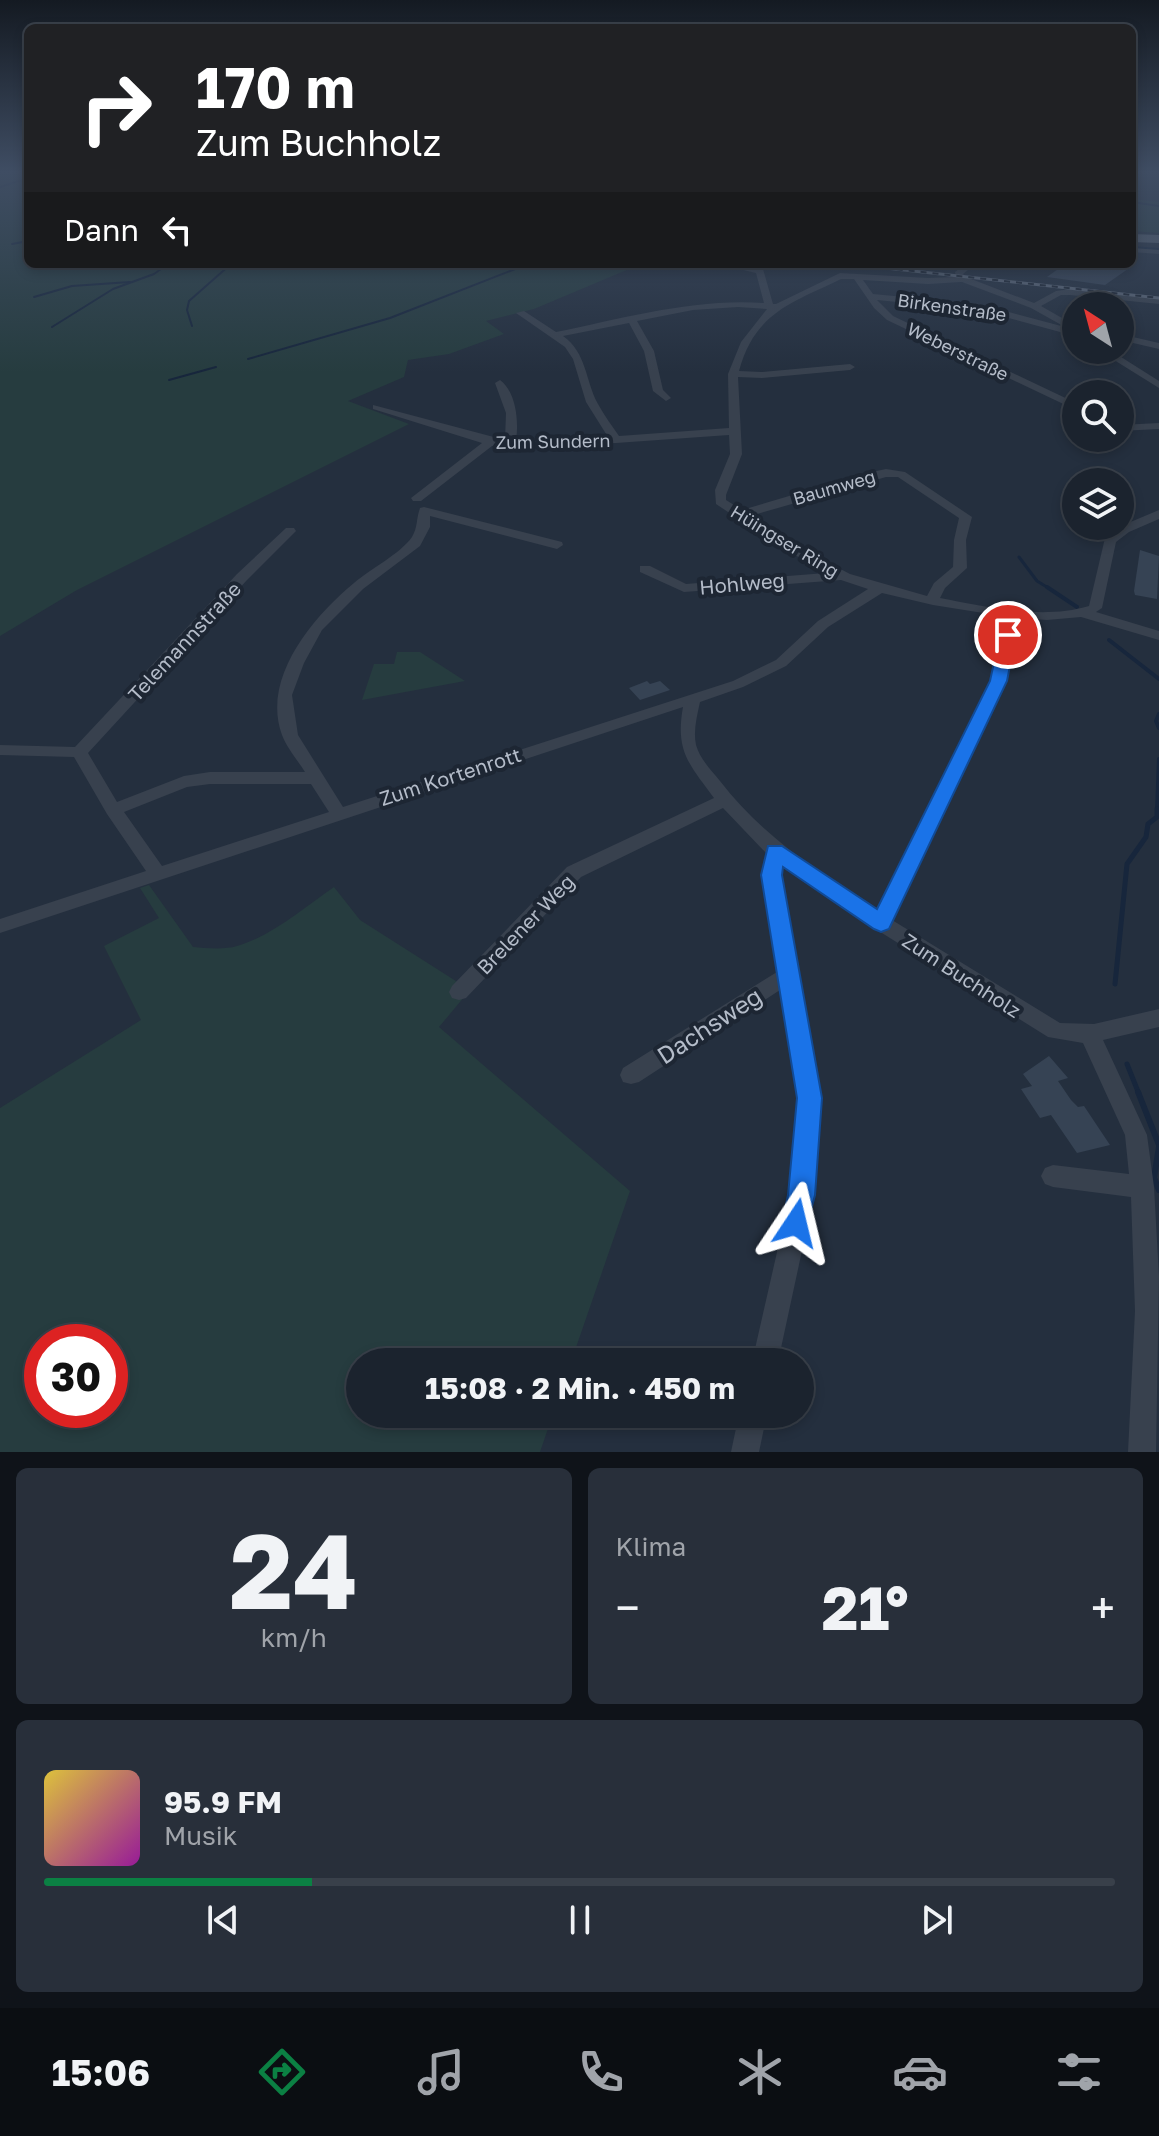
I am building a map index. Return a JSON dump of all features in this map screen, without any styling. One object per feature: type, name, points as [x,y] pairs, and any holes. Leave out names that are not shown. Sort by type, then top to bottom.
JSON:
[{"type":"main road","points":[[1136,238],[1159,239]]},
{"type":"street","points":[[1136,250],[1159,252]]},
{"type":"street","points":[[556,335],[633,322],[693,307],[738,304],[772,306],[760,271],[744,268]]},
{"type":"street","points":[[963,279],[958,274],[966,268]]},
{"type":"street","name":"Hüingser Ring","points":[[1062,322],[1034,306],[963,279],[928,281],[856,276],[828,281],[772,306],[754,329],[733,374],[733,465],[719,495],[720,501],[844,576],[880,588],[1009,613],[1070,617],[1086,614],[1159,636]]},
{"type":"street","name":"Weberstraße","points":[[856,276],[890,318],[942,340],[1062,400]]},
{"type":"street","points":[[1034,306],[1059,293],[1070,292],[1159,301]]},
{"type":"street","name":"Birkenstraße","points":[[873,297],[979,307],[1062,326]]},
{"type":"street","points":[[521,313],[569,345],[578,359],[591,402],[616,440]]},
{"type":"street","points":[[633,322],[649,351],[658,391],[666,398]]},
{"type":"street","points":[[1134,340],[1159,346]]},
{"type":"street","points":[[1125,364],[1159,385]]},
{"type":"street","points":[[733,374],[759,376],[850,367]]},
{"type":"street","points":[[500,383],[512,416],[510,444]]},
{"type":"street","name":"Zum Sundern","points":[[377,407],[488,443],[616,440],[733,431]]},
{"type":"street","points":[[1134,427],[1159,426]]},
{"type":"street","points":[[421,504],[488,443]]},
{"type":"street","name":"Baumweg","points":[[739,515],[867,477],[901,474],[966,517],[960,540],[960,568],[939,586],[932,600]]},
{"type":"street","points":[[421,504],[557,545]]},
{"type":"street","points":[[338,813],[290,735],[284,695],[316,628],[358,586],[415,543],[424,527],[421,504]]},
{"type":"street","points":[[1086,614],[1095,608],[1110,541],[1125,529],[1159,514]]},
{"type":"street","name":"Telemannstraße","points":[[79,752],[242,577],[290,531]]},
{"type":"street","name":"Hohlweg","points":[[645,569],[684,588],[844,576]]},
{"type":"street","name":"Zum Kortenrott","points":[[0,926],[564,738],[692,701],[781,663],[823,624],[880,588]]},
{"type":"street","points":[[881,923],[998,681],[1008,635],[1009,613]]},
{"type":"street","name":"Zum Buchholz","points":[[692,701],[687,728],[688,744],[694,759],[725,800],[775,851],[881,923],[1041,1025],[1070,1035],[1090,1034],[1159,1018]]},
{"type":"street","points":[[0,750],[79,752],[113,810],[158,874]]},
{"type":"street","points":[[113,810],[184,782],[210,778],[316,778]]},
{"type":"street","name":"Brelener Weg","points":[[459,992],[574,872],[725,800]]},
{"type":"street","points":[[768,1348],[802,1195],[809,1098],[771,875],[775,851]]},
{"type":"street","name":"Dachsweg","points":[[631,1075],[788,975]]},
{"type":"street","points":[[1090,1034],[1136,1135],[1142,1187],[1148,1311],[1142,1452]]},
{"type":"street","points":[[1053,1176],[1142,1187]]},
{"type":"street","points":[[745,1452],[750,1428]]},
{"type":"green space","points":[[0,238],[24,238],[24,268],[631,268],[534,309],[486,321],[504,334],[449,354],[408,360],[404,377],[348,401],[409,424],[77,590],[0,636]]},
{"type":"green space","points":[[397,652],[420,652],[465,681],[362,700],[374,664],[394,664]]},
{"type":"green space","points":[[149,885],[193,947],[226,948],[263,935],[334,887],[360,920],[470,990],[439,1027],[630,1191],[576,1348],[346,1348],[346,1428],[548,1428],[540,1452],[0,1452],[0,1108],[141,1020],[104,946],[159,918],[140,888]]},
{"type":"building","points":[[1059,268],[1129,268],[1105,285],[1047,277]]},
{"type":"building","points":[[1140,550],[1159,556],[1157,599],[1135,595]]},
{"type":"building","points":[[647,681],[650,684],[660,681],[670,690],[640,700],[629,688]]},
{"type":"building","points":[[1049,1056],[1068,1078],[1058,1081],[1071,1100],[1078,1107],[1084,1106],[1110,1145],[1077,1153],[1051,1115],[1040,1118],[1021,1089],[1032,1086],[1023,1074]]},
{"type":"waterway","points":[[12,244],[24,242]]},
{"type":"waterway","points":[[1136,247],[1159,249]]},
{"type":"waterway","points":[[52,327],[113,289],[162,268]]},
{"type":"waterway","points":[[192,326],[187,310],[189,301],[226,268]]},
{"type":"waterway","points":[[248,359],[390,318],[518,268]]},
{"type":"waterway","points":[[34,297],[72,286],[130,282]]},
{"type":"waterway","points":[[169,380],[216,367]]},
{"type":"waterway","points":[[1019,557],[1037,581],[1050,589]]},
{"type":"waterway","points":[[1050,589],[1077,607]]},
{"type":"waterway","points":[[1109,640],[1159,679]]},
{"type":"waterway","points":[[1159,714],[1156,721],[1159,728]]},
{"type":"waterway","points":[[1157,811],[1159,759]]},
{"type":"waterway","points":[[1115,984],[1127,864],[1146,837],[1148,824],[1157,817],[1157,811]]},
{"type":"waterway","points":[[1127,1064],[1139,1094]]},
{"type":"waterway","points":[[1138,1092],[1159,1145]]},
{"type":"waterway","points":[[1159,1147],[1154,1178],[1159,1190]]},
{"type":"railway","points":[[885,268],[1159,298]]},
{"type":"route","points":[[796,1223],[802,1195],[809,1098],[771,875],[775,851],[881,923],[998,681],[1008,635]]}]
